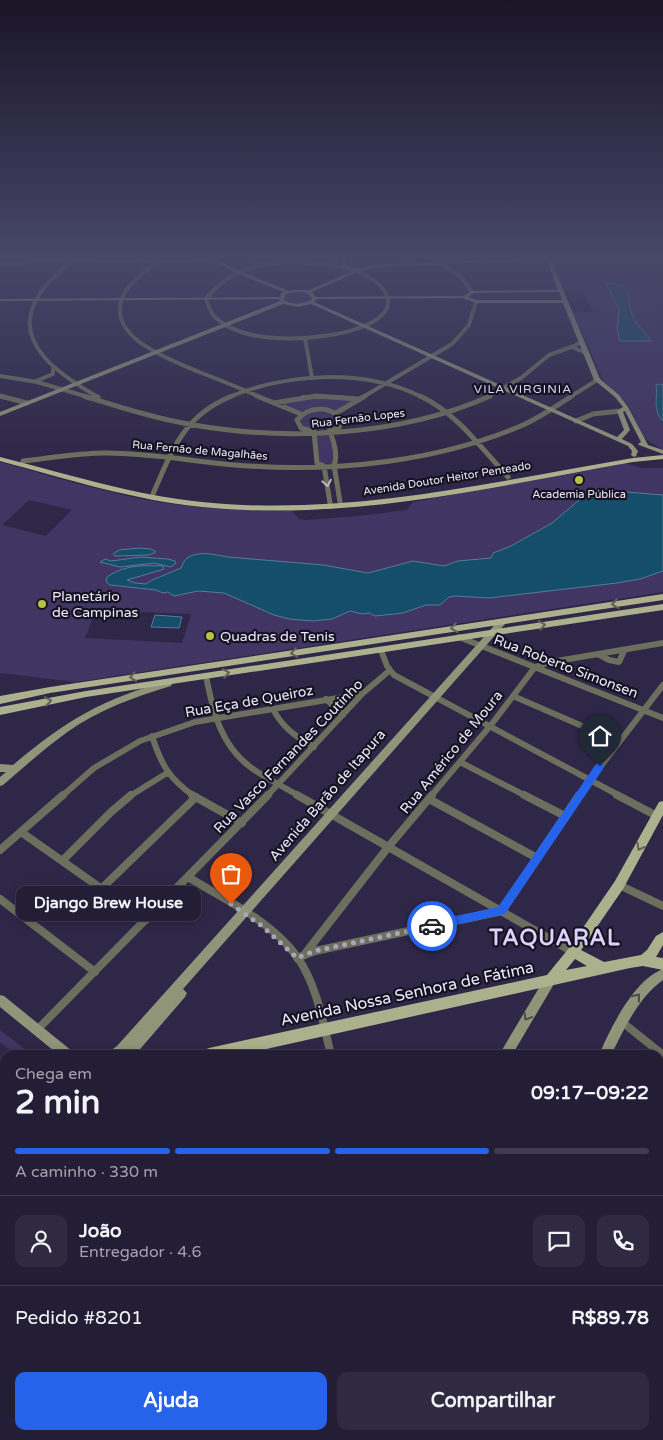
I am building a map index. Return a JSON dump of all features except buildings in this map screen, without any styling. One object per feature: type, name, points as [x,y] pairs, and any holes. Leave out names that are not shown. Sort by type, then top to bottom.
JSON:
[{"type":"main road","points":[[360,325],[568,418]]},
{"type":"main road","name":"Avenida Doutor Heitor Penteado","points":[[0,454],[23,461],[43,462],[153,494],[240,503],[330,503],[408,495],[508,477],[663,454]]},
{"type":"main road","name":"Avenida Doutor Heitor Penteado","points":[[0,459],[148,497],[204,505],[266,508],[329,507],[403,500],[634,455],[663,454]]},
{"type":"main road","points":[[0,700],[72,691],[663,597]]},
{"type":"main road","points":[[0,711],[72,691],[129,692],[206,676],[663,607]]},
{"type":"main road","points":[[511,1050],[550,980],[573,952],[619,884],[661,809]]},
{"type":"main road","points":[[643,960],[655,951],[657,941],[663,937]]},
{"type":"main road","points":[[573,952],[604,968]]},
{"type":"main road","points":[[643,960],[663,964]]},
{"type":"main road","name":"Avenida Nossa Senhora de Fátima","points":[[231,1050],[643,960]]},
{"type":"main road","points":[[608,1050],[639,994],[663,974]]},
{"type":"street","name":"Rua Fernão Lopes","points":[[30,325],[31,338],[42,358],[53,372],[113,405]]},
{"type":"street","points":[[123,325],[140,344],[155,354],[274,404],[300,414],[318,409],[336,413],[342,420],[342,423],[329,431],[332,436],[336,461],[334,466],[340,502]]},
{"type":"street","points":[[0,414],[227,325]]},
{"type":"street","points":[[228,325],[263,336],[305,338],[342,333],[366,325]]},
{"type":"street","points":[[336,413],[452,344],[468,325]]},
{"type":"street","points":[[575,325],[597,380],[617,396],[646,446]]},
{"type":"street","points":[[305,338],[312,378]]},
{"type":"street","name":"Rua Fernão Lopes","points":[[0,376],[41,381],[88,398],[146,415],[189,424],[246,431],[314,432],[388,424],[447,412],[504,388],[519,380],[550,354],[582,342]]},
{"type":"street","points":[[574,346],[578,351]]},
{"type":"street","points":[[560,350],[586,353]]},
{"type":"street","points":[[41,381],[53,372]]},
{"type":"street","points":[[153,494],[182,432],[189,424],[217,402],[243,390],[273,382],[312,378],[344,378],[383,384],[419,395],[447,412],[508,477]]},
{"type":"street","name":"Rua Fernão de Magalhães","points":[[43,462],[72,455],[116,452],[248,466],[334,466],[404,458],[476,441],[525,424],[552,410],[597,380]]},
{"type":"street","points":[[79,395],[86,394],[86,391]]},
{"type":"street","points":[[88,398],[93,395]]},
{"type":"street","points":[[0,396],[27,403]]},
{"type":"street","points":[[274,404],[288,399],[307,396],[359,400]]},
{"type":"street","points":[[578,420],[593,414],[623,409]]},
{"type":"street","points":[[621,437],[626,430],[623,409]]},
{"type":"street","points":[[300,414],[297,420],[298,425],[314,432],[317,463],[324,466],[330,503]]},
{"type":"street","points":[[568,418],[578,420],[663,454]]},
{"type":"street","points":[[621,437],[632,434],[640,438]]},
{"type":"street","points":[[621,437],[634,448],[634,455]]},
{"type":"street","name":"Avenida Barão de Itapura","points":[[121,1050],[246,914],[502,622]]},
{"type":"street","name":"Avenida Barão de Itapura","points":[[482,646],[496,635],[510,630]]},
{"type":"street","name":"Rua Roberto Simonsen","points":[[459,637],[663,718]]},
{"type":"street","points":[[535,667],[551,662],[663,643]]},
{"type":"street","points":[[381,650],[389,671],[402,680],[590,778],[661,809]]},
{"type":"street","points":[[598,654],[609,660],[619,662],[624,651]]},
{"type":"street","name":"Rua Américo de Moura","points":[[301,956],[389,846],[490,725],[535,667]]},
{"type":"street","name":"Rua Vasco Fernandes Coutinho","points":[[37,1030],[242,823],[362,694],[389,671]]},
{"type":"street","points":[[206,676],[214,718],[226,742],[238,757],[252,769],[573,952]]},
{"type":"street","points":[[301,956],[502,911],[590,778],[663,684]]},
{"type":"street","points":[[0,779],[16,769],[51,739],[91,713],[129,692]]},
{"type":"street","name":"Rua Eça de Queiroz","points":[[0,850],[94,768],[129,746],[152,736],[214,718],[362,694]]},
{"type":"street","points":[[513,696],[618,742]]},
{"type":"street","points":[[326,700],[343,716]]},
{"type":"street","points":[[273,709],[281,725],[289,733],[314,747]]},
{"type":"street","points":[[152,736],[167,773],[196,796],[242,823]]},
{"type":"street","points":[[460,762],[565,816]]},
{"type":"street","points":[[0,768],[16,769]]},
{"type":"street","points":[[62,861],[130,796],[143,786],[167,773]]},
{"type":"street","points":[[101,888],[196,796]]},
{"type":"street","points":[[428,799],[537,858]]},
{"type":"street","points":[[20,832],[146,920]]},
{"type":"street","points":[[188,878],[246,914],[301,956],[314,992],[330,1050]]},
{"type":"street","points":[[619,884],[663,906]]},
{"type":"street","points":[[0,899],[95,972]]},
{"type":"street","name":"Avenida Barão de Itapura","points":[[131,1050],[246,914]]},
{"type":"street","points":[[0,1000],[62,1050]]},
{"type":"street","points":[[622,1022],[657,1050]]},
{"type":"shaded area","points":[[578,325],[663,325],[663,450],[644,438],[628,405],[603,380]]},
{"type":"shaded area","points":[[307,397],[353,400],[335,411],[309,409],[300,412],[282,404]]},
{"type":"shaded area","points":[[318,411],[329,413],[336,417],[337,423],[329,428],[320,430],[302,425],[301,419],[307,414]]},
{"type":"shaded area","points":[[318,434],[331,436],[335,462],[332,464],[319,463],[316,437]]},
{"type":"shaded area","points":[[0,462],[139,498],[209,508],[292,511],[299,519],[305,520],[407,510],[413,502],[624,463],[642,468],[663,468],[663,592],[76,682],[0,673]],"holes":[[[29,500],[72,510],[46,536],[2,525]],[[96,610],[191,614],[191,615],[182,643],[85,638]]]},
{"type":"shaded area","points":[[0,1030],[26,1050],[10,1050],[0,1042]]},
{"type":"water","points":[[617,325],[638,325],[651,341],[620,341]]},
{"type":"water","points":[[656,385],[663,385],[663,421],[658,413],[656,404]]},
{"type":"water","points":[[627,492],[663,495],[663,571],[640,579],[617,583],[489,598],[455,596],[449,597],[440,605],[426,605],[403,613],[375,616],[369,613],[362,614],[350,611],[332,619],[313,621],[289,619],[274,615],[224,593],[198,591],[174,596],[168,592],[163,593],[156,590],[110,585],[106,582],[107,577],[113,573],[127,568],[163,566],[164,569],[127,580],[146,584],[181,568],[187,558],[197,554],[323,565],[368,573],[413,561],[444,566],[458,561],[491,558],[493,553],[511,546],[552,523],[579,500]]},
{"type":"water","points":[[151,549],[156,552],[149,555],[115,556],[113,554],[119,550]]},
{"type":"water","points":[[140,557],[168,559],[176,563],[171,567],[154,563],[120,567],[100,562],[105,559],[111,561]]},
{"type":"water","points":[[155,615],[182,617],[179,628],[151,627]]},
{"type":"way so far","points":[[231,904],[282,942],[297,958],[315,951],[432,926]]},
{"type":"place","name":"Academia Pública","points":[[579,480]]},
{"type":"place","name":"Planetário de Campinas","points":[[42,604]]},
{"type":"place","name":"Quadras de Tenis","points":[[210,636]]},
{"type":"place","name":"Django Brew House","points":[[231,904]]},
{"type":"district","name":"VILA VIRGINIA","points":[[523,389]]},
{"type":"district","name":"TAQUARAL","points":[[555,937]]},
{"type":"route","points":[[432,926],[502,911],[590,778],[600,766]]}]
